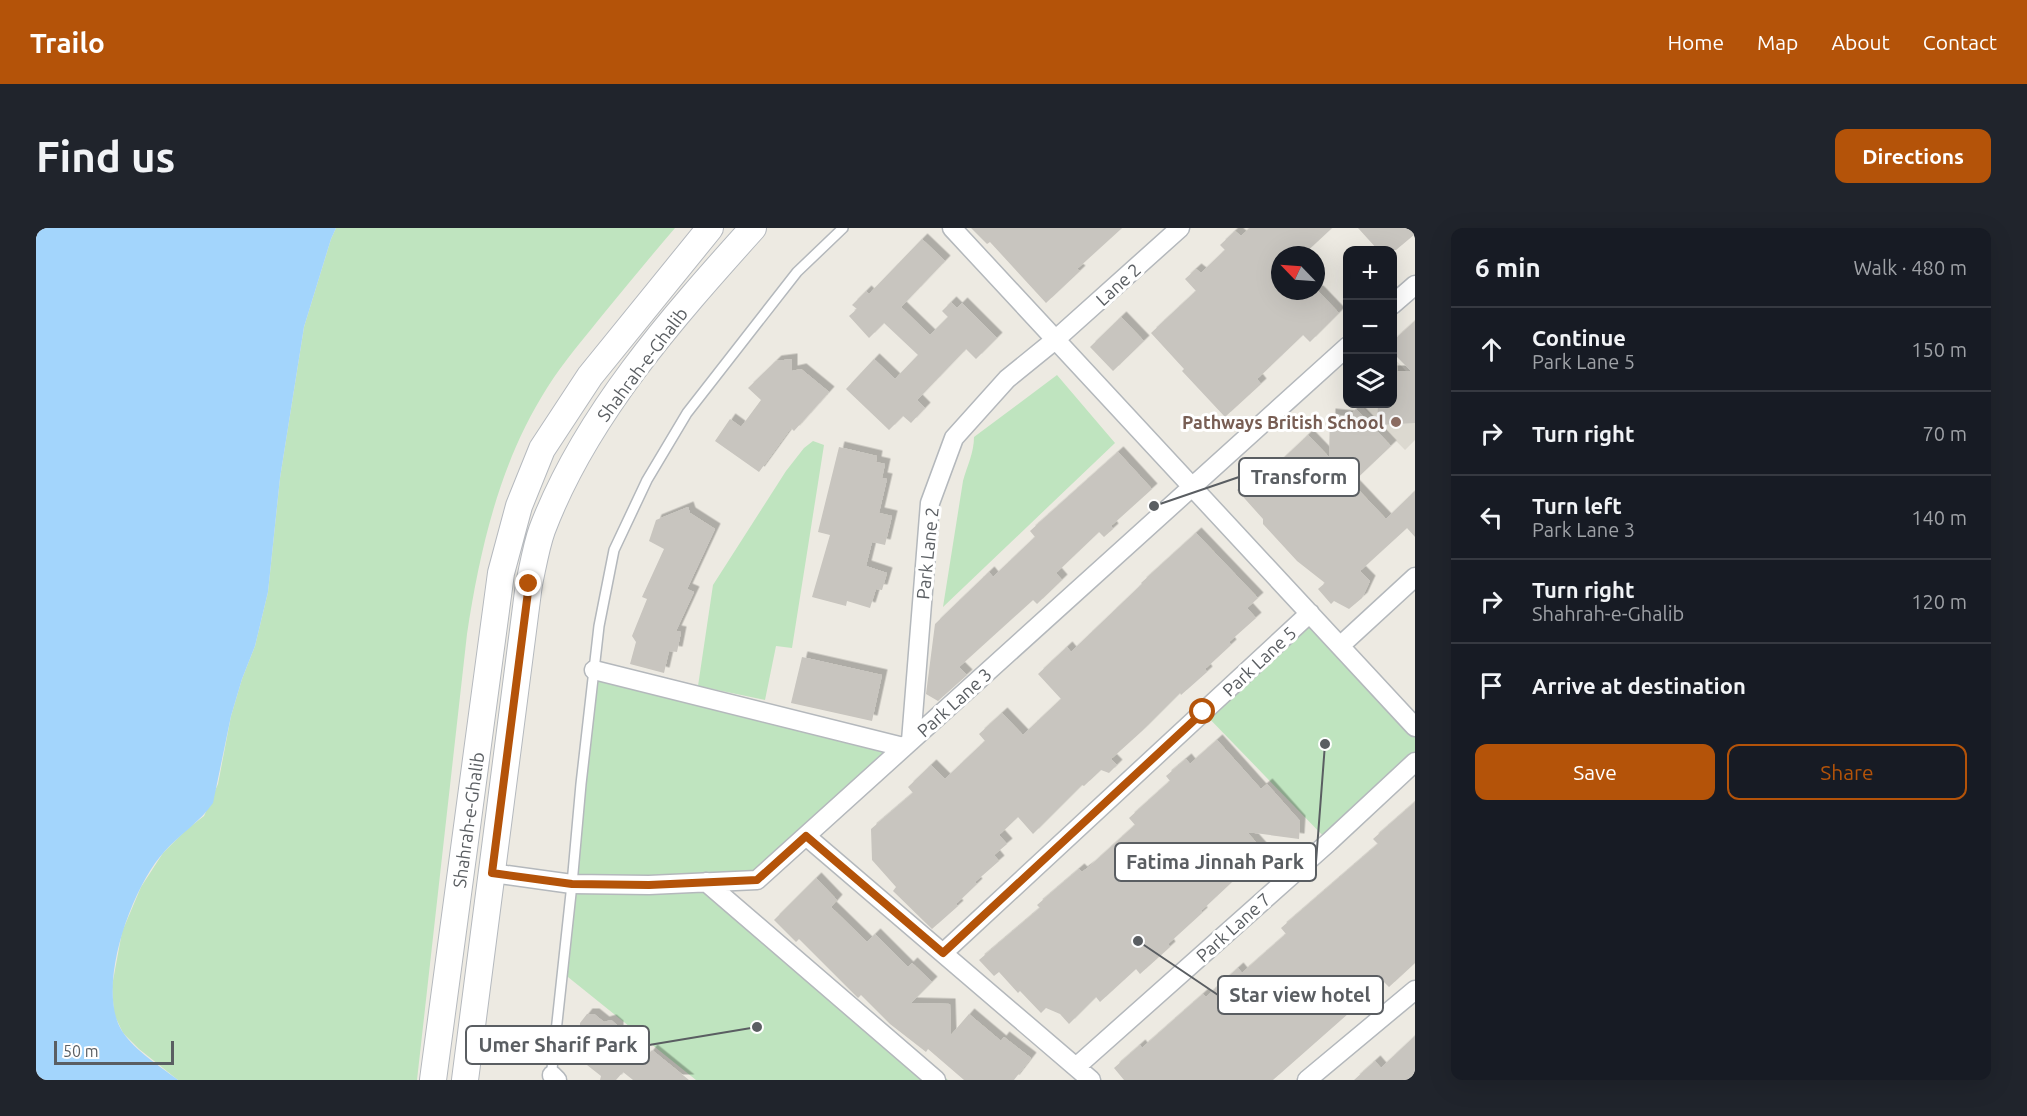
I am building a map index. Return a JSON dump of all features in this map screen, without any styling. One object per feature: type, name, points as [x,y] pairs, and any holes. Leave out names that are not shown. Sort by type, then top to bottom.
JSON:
[{"type":"main road","name":"Shahrah-e-Ghalib","points":[[433,1080],[501,573],[519,506],[542,449],[590,376],[710,228]]},
{"type":"main road","name":"Shahrah-e-Ghalib","points":[[465,1080],[529,584],[541,532],[566,475],[613,397],[703,284],[753,228]]},
{"type":"street","points":[[951,228],[1415,727]]},
{"type":"street","name":"Lane 2","points":[[1055,340],[1180,228]]},
{"type":"street","points":[[1397,301],[1415,285]]},
{"type":"street","name":"Park Lane 2","points":[[907,744],[930,503],[954,438],[1006,379],[1055,340]]},
{"type":"street","name":"Park Lane 3","points":[[492,873],[572,884],[649,885],[757,880],[1343,350]]},
{"type":"street","points":[[1341,646],[1415,576]]},
{"type":"street","name":"Park Lane 5","points":[[943,953],[1310,613]]},
{"type":"street","points":[[594,670],[907,744]]},
{"type":"street","name":"Park Lane 7","points":[[1076,1067],[1329,842],[1415,762]]},
{"type":"street","points":[[806,836],[1091,1080]]},
{"type":"street","points":[[706,882],[936,1080]]},
{"type":"street","points":[[1307,1080],[1415,990]]},
{"type":"lane","points":[[553,1078],[581,784],[599,626],[614,550],[647,480],[687,413],[796,272],[843,228]]},
{"type":"shaded area","name":"Pathways British School","points":[[1397,361],[1415,381],[1415,440],[1405,450],[1364,408],[1397,408]]},
{"type":"green space","points":[[336,228],[675,228],[560,368],[516,446],[494,506],[478,570],[467,634],[417,1080],[178,1080],[123,1033],[114,1014],[112,986],[122,932],[141,887],[163,853],[204,816],[218,784],[231,716],[255,646],[268,592],[280,478],[304,327]]},
{"type":"green space","points":[[1057,375],[1115,443],[943,607],[963,481],[972,454],[974,437]]},
{"type":"green space","points":[[813,441],[824,445],[792,648],[776,646],[765,700],[698,686],[713,585],[786,471],[804,448]]},
{"type":"green space","points":[[1310,613],[1415,727],[1415,762],[1329,842],[1203,712]]},
{"type":"green space","points":[[593,676],[899,751],[757,880],[714,883],[948,1080],[696,1080],[563,973]]},
{"type":"water","points":[[36,228],[336,228],[304,327],[280,478],[268,592],[255,646],[231,716],[213,803],[164,852],[152,868],[130,912],[115,964],[113,989],[115,1012],[122,1031],[141,1052],[178,1080],[36,1080]]},
{"type":"building","points":[[971,228],[1122,228],[1077,269],[1080,271],[1046,303],[990,242],[987,244]]},
{"type":"building","points":[[1250,228],[1332,228],[1313,246],[1271,246],[1271,300],[1325,298],[1339,313],[1310,342],[1303,335],[1257,379],[1261,384],[1225,417],[1182,371],[1184,369],[1151,333],[1196,291],[1185,279],[1196,269],[1201,273],[1225,250],[1220,245],[1235,231],[1241,236]]},
{"type":"building","points":[[1358,228],[1415,228],[1415,234],[1397,249],[1397,246],[1374,246]]},
{"type":"building","points":[[922,239],[945,261],[901,307],[930,335],[948,317],[942,311],[951,302],[957,308],[962,303],[997,338],[976,359],[966,349],[917,400],[925,408],[911,423],[903,416],[889,430],[846,389],[874,359],[895,379],[918,355],[884,323],[869,338],[849,316],[857,309],[852,305],[866,291],[869,294]]},
{"type":"building","points":[[1121,317],[1144,341],[1113,371],[1090,347]]},
{"type":"building","points":[[1415,321],[1415,423],[1377,425],[1378,408],[1397,408],[1397,371],[1411,371],[1397,357],[1397,337]]},
{"type":"building","points":[[792,359],[792,371],[801,369],[829,392],[794,431],[791,428],[759,472],[715,441],[730,419],[741,427],[761,400],[748,388],[776,361]]},
{"type":"building","points":[[1356,409],[1391,446],[1352,483],[1386,519],[1415,491],[1415,537],[1407,528],[1360,571],[1370,581],[1362,598],[1349,609],[1334,601],[1331,604],[1318,589],[1325,583],[1297,561],[1263,524],[1263,519],[1237,490],[1264,466],[1269,472],[1308,435],[1329,457],[1330,414],[1349,416]]},
{"type":"building","points":[[839,447],[877,456],[876,462],[885,464],[882,478],[887,479],[879,513],[892,516],[885,545],[872,542],[866,566],[887,573],[882,590],[876,589],[870,608],[847,601],[846,606],[812,597],[830,535],[818,532]]},
{"type":"building","points":[[1118,452],[1152,489],[1111,526],[1113,529],[1104,537],[1099,532],[1056,573],[1062,580],[1037,604],[1033,600],[959,667],[967,675],[938,701],[926,694],[935,624],[989,572],[993,577],[1035,537],[1030,531]]},
{"type":"building","points":[[688,507],[690,513],[715,529],[687,589],[694,592],[676,631],[681,632],[677,652],[669,651],[664,673],[630,664],[636,642],[632,636],[647,599],[642,597],[664,549],[649,541],[656,520]]},
{"type":"building","points":[[1196,533],[1258,598],[1247,608],[1256,618],[1229,642],[1231,645],[1205,669],[1207,672],[1181,695],[1180,693],[1111,759],[1117,765],[1109,773],[1101,770],[1084,786],[1082,785],[1033,834],[1018,817],[999,835],[1007,844],[994,855],[999,861],[975,882],[977,884],[956,904],[958,906],[932,929],[893,891],[896,887],[872,860],[871,829],[913,793],[908,787],[931,765],[945,779],[985,741],[979,734],[1002,713],[1023,735],[1061,699],[1038,674],[1067,647],[1071,652]]},
{"type":"building","points":[[802,657],[882,675],[872,721],[791,703]]},
{"type":"building","points":[[1217,740],[1261,789],[1267,784],[1300,821],[1299,839],[1247,832],[1262,849],[1229,879],[1232,882],[1168,944],[1170,947],[1140,974],[1136,969],[1100,1002],[1096,997],[1069,1024],[1060,1014],[1046,1008],[1041,1013],[999,972],[994,976],[979,960],[1040,908],[1037,905],[1079,869],[1082,872],[1090,866],[1135,825],[1129,818],[1170,781],[1166,776],[1186,759],[1190,764]]},
{"type":"building","points":[[1415,802],[1415,963],[1389,987],[1384,982],[1273,1080],[1124,1080],[1114,1068],[1140,1045],[1142,1048],[1203,994],[1206,997],[1238,968],[1242,973],[1286,934],[1281,928],[1378,844],[1373,839]]},
{"type":"building","points":[[816,878],[837,900],[831,907],[867,942],[875,934],[908,967],[912,963],[932,982],[911,1003],[950,1004],[951,1035],[969,1014],[1001,1041],[1004,1037],[1031,1058],[1014,1080],[964,1080],[928,1049],[926,1052],[890,1024],[861,995],[858,998],[799,939],[796,942],[774,920]]},
{"type":"building","points":[[587,1014],[594,1014],[604,1022],[611,1020],[618,1026],[618,1033],[646,1058],[652,1050],[689,1080],[633,1080],[623,1072],[616,1080],[600,1080],[601,1076],[577,1060],[578,1056],[570,1049],[570,1040],[580,1029],[580,1023]]},
{"type":"building","points":[[1415,1036],[1415,1080],[1354,1080],[1375,1061],[1381,1068]]},
{"type":"place","name":"Pathways British School","points":[[1396,422]]},
{"type":"place","name":"Transform","points":[[1154,506]]},
{"type":"place","name":"Fatima Jinnah Park","points":[[1325,744]]},
{"type":"place","name":"Star view hotel","points":[[1138,941]]},
{"type":"place","name":"Umer Sharif Park","points":[[757,1027]]},
{"type":"route","points":[[529,584],[492,873],[572,884],[649,885],[757,880],[806,836],[943,953],[1203,712]]}]
